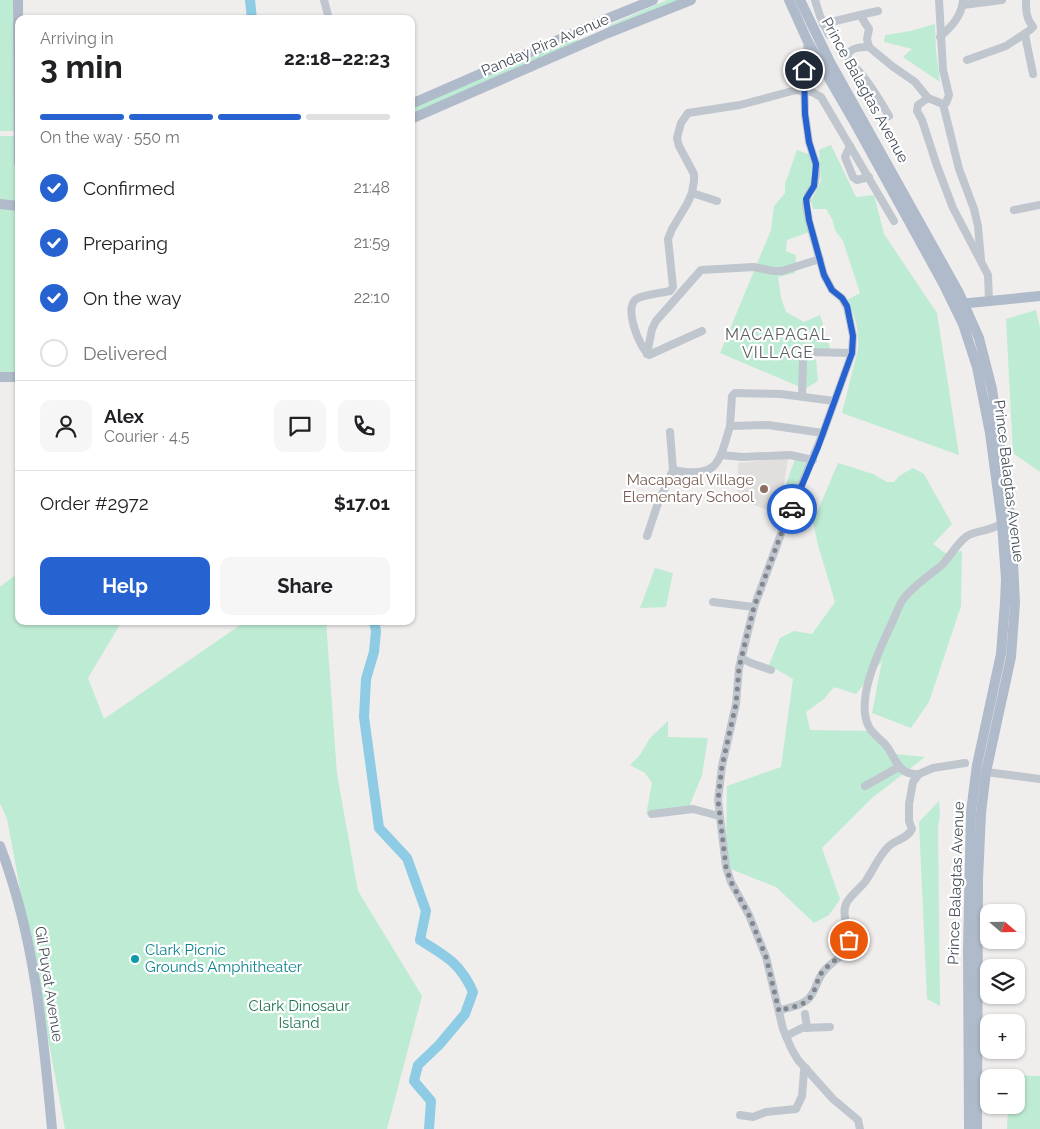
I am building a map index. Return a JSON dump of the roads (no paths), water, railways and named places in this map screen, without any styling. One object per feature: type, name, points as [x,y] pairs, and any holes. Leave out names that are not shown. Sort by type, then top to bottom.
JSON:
[{"type":"main road","points":[[18,0],[18,15]]},
{"type":"main road","name":"Panday Pira Avenue","points":[[415,102],[653,0]]},
{"type":"main road","name":"Panday Pira Avenue","points":[[415,117],[608,33],[691,0]]},
{"type":"main road","name":"Prince Balagtas Avenue","points":[[790,0],[808,42],[979,338],[992,389],[1011,522],[1016,603],[1011,657],[986,772],[980,813],[973,1128]]},
{"type":"main road","name":"Prince Balagtas Avenue","points":[[800,0],[830,62],[934,244],[959,304],[970,341],[977,366],[990,433],[1002,523],[1006,578],[1001,654],[977,765],[971,812],[968,949],[973,1128]]},
{"type":"main road","points":[[604,20],[608,33]]},
{"type":"main road","points":[[0,204],[15,206]]},
{"type":"main road","points":[[959,304],[1040,296]]},
{"type":"main road","points":[[0,377],[15,377]]},
{"type":"main road","name":"Gil Puyat Avenue","points":[[0,846],[18,899],[30,945],[41,1015],[52,1129]]},
{"type":"street","points":[[324,0],[328,15]]},
{"type":"street","points":[[815,0],[829,35]]},
{"type":"street","points":[[939,0],[943,70],[949,95],[946,103],[943,104]]},
{"type":"street","points":[[940,37],[949,29],[960,14],[963,3],[1002,0]]},
{"type":"street","points":[[967,60],[1006,46],[1037,26],[1028,21],[1026,0]]},
{"type":"street","points":[[823,24],[878,11]]},
{"type":"street","points":[[860,15],[869,29],[867,38],[869,47],[915,82],[928,98],[943,104]]},
{"type":"street","points":[[1025,35],[1033,74]]},
{"type":"street","points":[[808,42],[804,70],[804,90],[808,132],[816,176],[806,204],[824,275],[832,290],[842,298],[847,306],[853,336],[852,353],[813,460],[781,534],[754,607],[741,658],[736,704],[722,766],[718,800],[728,873],[763,950],[786,1036],[794,1053],[833,1099],[858,1120],[860,1129]]},
{"type":"street","points":[[869,47],[859,47],[849,51],[847,55],[848,60],[863,76],[889,116]]},
{"type":"street","points":[[647,354],[638,341],[633,318],[633,304],[635,300],[641,297],[670,291],[673,287],[668,239],[692,193],[694,174],[676,138],[681,123],[688,113],[740,105],[796,90],[812,92],[821,98],[894,221]]},
{"type":"street","points":[[928,98],[918,105],[916,111],[922,120],[937,166],[954,208],[988,275],[989,301]]},
{"type":"street","points":[[943,104],[958,169],[974,209],[978,226],[981,260]]},
{"type":"street","points":[[850,146],[845,157],[853,177],[857,180],[869,177]]},
{"type":"street","points":[[692,193],[717,202]]},
{"type":"street","points":[[1014,210],[1040,205]]},
{"type":"street","points":[[647,354],[652,329],[656,321],[701,270],[754,267],[773,272],[820,259]]},
{"type":"street","points":[[647,354],[651,355],[702,331]]},
{"type":"street","points":[[802,396],[805,352],[852,353]]},
{"type":"street","points":[[673,470],[687,472],[706,471],[713,468],[721,455],[730,426],[733,394],[757,393],[802,396],[834,401]]},
{"type":"street","points":[[730,426],[768,425],[823,433]]},
{"type":"street","points":[[648,536],[655,512],[673,470],[670,432]]},
{"type":"street","points":[[721,455],[743,458],[790,455],[813,460]]},
{"type":"street","points":[[965,764],[933,768],[911,775],[899,767],[887,747],[869,727],[865,708],[865,696],[881,648],[905,597],[944,563],[965,538],[972,533],[993,529],[1002,523]]},
{"type":"street","points":[[712,602],[754,607]]},
{"type":"street","points":[[741,658],[771,670]]},
{"type":"street","points":[[865,786],[899,767]]},
{"type":"street","points":[[986,772],[1040,779]]},
{"type":"street","points":[[779,1011],[802,1004],[807,1000],[815,990],[820,975],[847,947],[849,940],[844,913],[846,903],[866,880],[888,848],[910,833],[912,829],[909,812],[910,796],[913,782],[919,774]]},
{"type":"street","points":[[652,814],[693,809],[719,816]]},
{"type":"street","points":[[805,1014],[807,1028]]},
{"type":"street","points":[[786,1036],[794,1031],[807,1028],[830,1027]]},
{"type":"street","points":[[740,1115],[753,1117],[766,1112],[796,1109],[802,1096],[806,1068]]},
{"type":"waterway","points":[[250,0],[252,15]]},
{"type":"waterway","points":[[375,625],[374,652],[366,679],[364,717],[379,828],[407,858],[426,911],[420,940],[451,961],[463,974],[473,992],[465,1014],[439,1045],[418,1065],[414,1081],[431,1101],[429,1129]]},
{"type":"place","name":"Macapagal Village Elementary School","points":[[764,489]]},
{"type":"place","name":"Clark Picnic Grounds Amphitheater","points":[[135,959]]},
{"type":"district","name":"MACAPAGAL VILLAGE","points":[[778,343]]},
{"type":"park label","name":"Clark Dinosaur Island","points":[[299,1014]]}]
